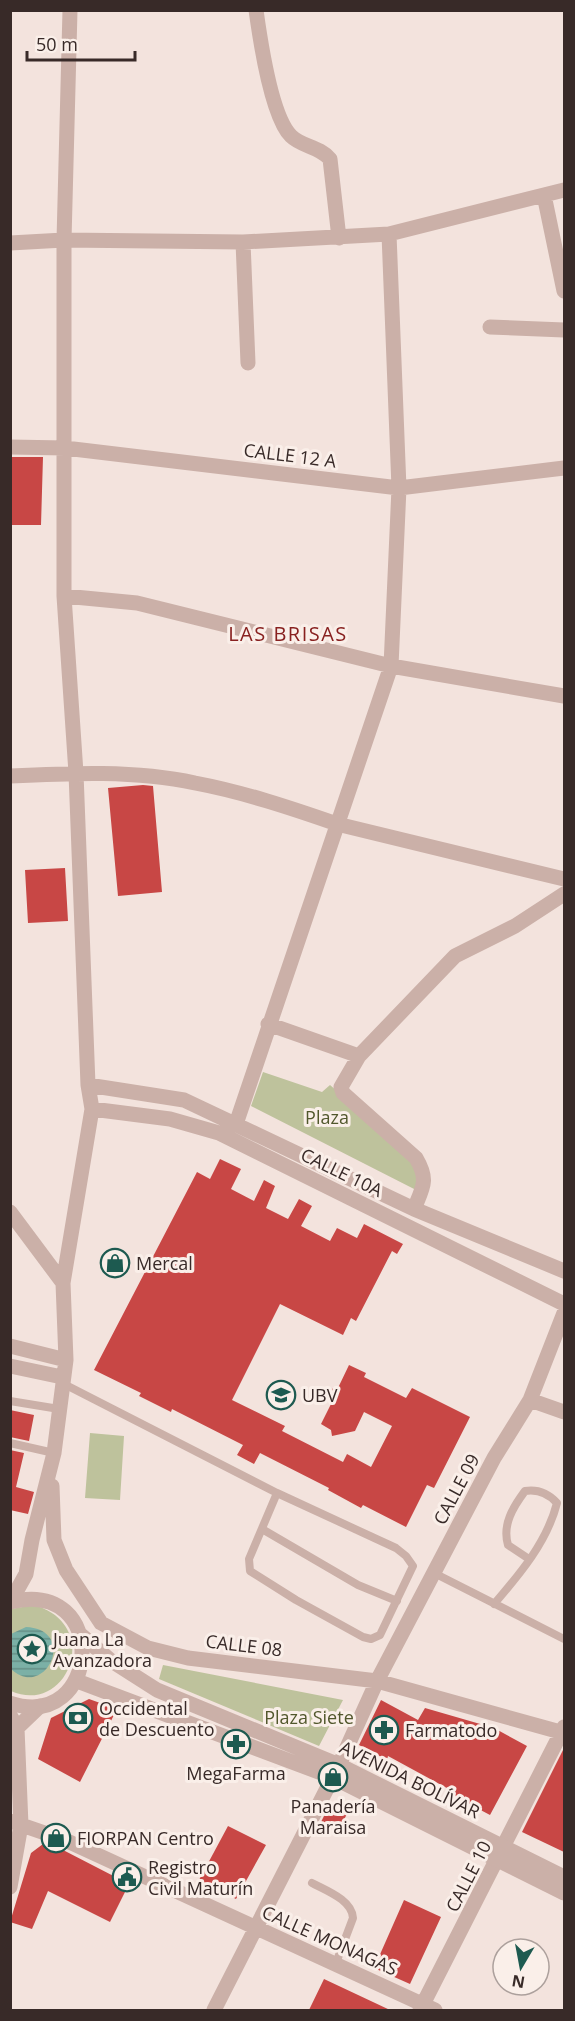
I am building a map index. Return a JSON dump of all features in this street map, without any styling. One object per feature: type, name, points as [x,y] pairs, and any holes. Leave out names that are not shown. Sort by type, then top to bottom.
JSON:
[{"type":"street","points":[[11,1602],[26,1574],[32,1540],[54,1453],[66,1360],[63,1283],[92,1109],[87,1085],[76,773],[64,596],[64,240],[70,10]]},
{"type":"street","points":[[256,10],[260,42],[279,117],[288,133],[298,142],[319,149],[330,159],[339,238]]},
{"type":"street","points":[[10,243],[64,240],[243,242],[389,234],[564,190]]},
{"type":"street","points":[[544,195],[564,291]]},
{"type":"street","points":[[236,1124],[268,1024],[392,666],[399,488],[389,234]]},
{"type":"street","points":[[243,242],[248,363]]},
{"type":"street","points":[[490,327],[564,330]]},
{"type":"street","name":"CALLE 12 A","points":[[10,447],[65,448],[399,488],[564,468]]},
{"type":"street","points":[[64,596],[159,607],[392,666],[564,696]]},
{"type":"street","points":[[10,776],[76,773],[194,782],[300,811],[337,824],[564,879]]},
{"type":"street","points":[[414,1209],[426,1181],[416,1158],[352,1100],[341,1087],[360,1056],[455,957],[515,926],[564,894]]},
{"type":"street","points":[[268,1024],[360,1056]]},
{"type":"street","name":"CALLE 10A","points":[[87,1085],[184,1100],[414,1209],[564,1271]]},
{"type":"street","name":"CALLE 10A","points":[[92,1109],[170,1119],[219,1133],[564,1304]]},
{"type":"street","points":[[10,1212],[63,1283]]},
{"type":"street","name":"CALLE 09","points":[[214,2010],[336,1771],[377,1681],[494,1458],[530,1400],[564,1313]]},
{"type":"street","points":[[10,1346],[66,1360]]},
{"type":"street","points":[[10,1366],[62,1380]]},
{"type":"street","points":[[530,1400],[564,1412]]},
{"type":"street","name":"CALLE 08","points":[[54,1453],[51,1497],[54,1540],[66,1570],[101,1623],[148,1648],[188,1658],[377,1681],[564,1730]]},
{"type":"street","name":"AVENIDA BOLÍVAR","points":[[11,1602],[28,1598],[45,1601],[61,1608],[73,1620],[81,1635],[110,1660],[157,1690],[336,1771],[502,1853],[564,1876]]},
{"type":"street","points":[[10,1887],[16,1823],[14,1722],[40,1706],[61,1697],[77,1681],[83,1666],[84,1651],[81,1635]]},
{"type":"street","name":"AVENIDA BOLÍVAR","points":[[77,1681],[336,1771]]},
{"type":"street","points":[[10,1703],[22,1707],[40,1706]]},
{"type":"street","name":"CALLE 10","points":[[426,2008],[564,1730]]},
{"type":"street","name":"CALLE MONAGAS","points":[[16,1823],[65,1840],[336,1963],[426,2008]]},
{"type":"street","name":"AVENIDA BOLÍVAR","points":[[502,1853],[564,1893]]},
{"type":"lane","points":[[62,1380],[277,1493],[396,1548],[406,1556],[413,1566],[380,1635],[371,1639],[363,1637],[296,1600],[250,1570],[249,1559],[277,1493]]},
{"type":"lane","points":[[10,1401],[59,1409]]},
{"type":"lane","points":[[10,1443],[54,1453]]},
{"type":"lane","points":[[494,1604],[529,1559],[553,1518],[557,1503],[549,1494],[534,1490],[525,1491],[514,1506],[504,1533],[508,1545],[529,1559]]},
{"type":"lane","points":[[262,1529],[358,1585],[397,1601]]},
{"type":"lane","points":[[434,1573],[564,1639]]},
{"type":"lane","points":[[312,1883],[347,1903],[353,1911],[353,1918],[336,1963]]},
{"type":"green space","name":"Plaza","points":[[263,1072],[322,1092],[330,1085],[413,1157],[418,1170],[418,1191],[251,1106]]},
{"type":"green space","points":[[90,1433],[124,1436],[120,1500],[85,1498]]},
{"type":"green space","points":[[34,1605],[55,1615],[68,1630],[72,1648],[70,1665],[61,1680],[48,1691],[31,1695],[11,1691],[11,1609]]},
{"type":"green space","name":"Plaza Siete","points":[[163,1665],[343,1700],[319,1746],[159,1679]]},
{"type":"water","points":[[26,1627],[42,1631],[51,1639],[54,1650],[45,1671],[35,1676],[24,1677],[11,1669],[11,1634]]},
{"type":"building","points":[[10,457],[43,457],[41,525],[10,525]]},
{"type":"building","points":[[153,786],[162,892],[118,896],[108,788]]},
{"type":"building","points":[[65,868],[68,921],[28,923],[25,870]]},
{"type":"building","points":[[220,1159],[241,1169],[231,1189],[254,1201],[264,1180],[275,1186],[266,1208],[288,1219],[299,1199],[312,1206],[301,1226],[330,1241],[337,1228],[357,1238],[364,1224],[403,1244],[397,1254],[392,1251],[356,1321],[351,1318],[343,1335],[280,1304],[232,1400],[285,1426],[282,1431],[343,1462],[347,1454],[371,1467],[392,1426],[364,1412],[355,1431],[332,1436],[331,1430],[321,1424],[332,1402],[327,1399],[333,1388],[337,1390],[349,1365],[366,1373],[364,1377],[406,1398],[412,1388],[470,1417],[434,1488],[427,1485],[406,1527],[363,1505],[361,1508],[328,1490],[329,1488],[260,1453],[254,1464],[237,1455],[243,1445],[172,1409],[171,1412],[139,1396],[141,1393],[94,1370],[197,1172],[210,1179]]},
{"type":"building","points":[[10,1410],[34,1415],[29,1441],[10,1437]]},
{"type":"building","points":[[10,1450],[24,1453],[16,1487],[34,1492],[28,1514],[10,1510]]},
{"type":"building","points":[[89,1699],[117,1709],[80,1782],[38,1759],[51,1718]]},
{"type":"building","points":[[381,1700],[418,1720],[425,1708],[494,1728],[527,1746],[490,1815],[454,1796],[456,1793],[388,1756],[387,1760],[359,1745]]},
{"type":"building","points":[[564,1748],[564,1852],[522,1832]]},
{"type":"building","points":[[330,1804],[348,1812],[336,1835],[319,1826]]},
{"type":"building","points":[[228,1826],[266,1845],[236,1899],[199,1880]]},
{"type":"building","points":[[43,1844],[65,1851],[129,1884],[110,1922],[48,1891],[32,1929],[10,1922],[31,1853]]},
{"type":"building","points":[[404,1900],[441,1917],[410,1984],[374,1968]]},
{"type":"building","points":[[324,1979],[390,2010],[309,2010]]},
{"type":"place","name":"Mercal","points":[[115,1263]]},
{"type":"place","name":"UBV","points":[[281,1395]]},
{"type":"place","name":"Juana La Avanzadora","points":[[32,1649]]},
{"type":"place","name":"Occidental de Descuento","points":[[78,1718]]},
{"type":"place","name":"Farmatodo","points":[[384,1730]]},
{"type":"place","name":"MegaFarma","points":[[236,1744]]},
{"type":"place","name":"Panadería Maraisa","points":[[333,1777]]},
{"type":"place","name":"FIORPAN Centro","points":[[56,1838]]},
{"type":"place","name":"Registro Civil Maturín","points":[[127,1877]]},
{"type":"district","name":"LAS BRISAS","points":[[288,633]]}]
